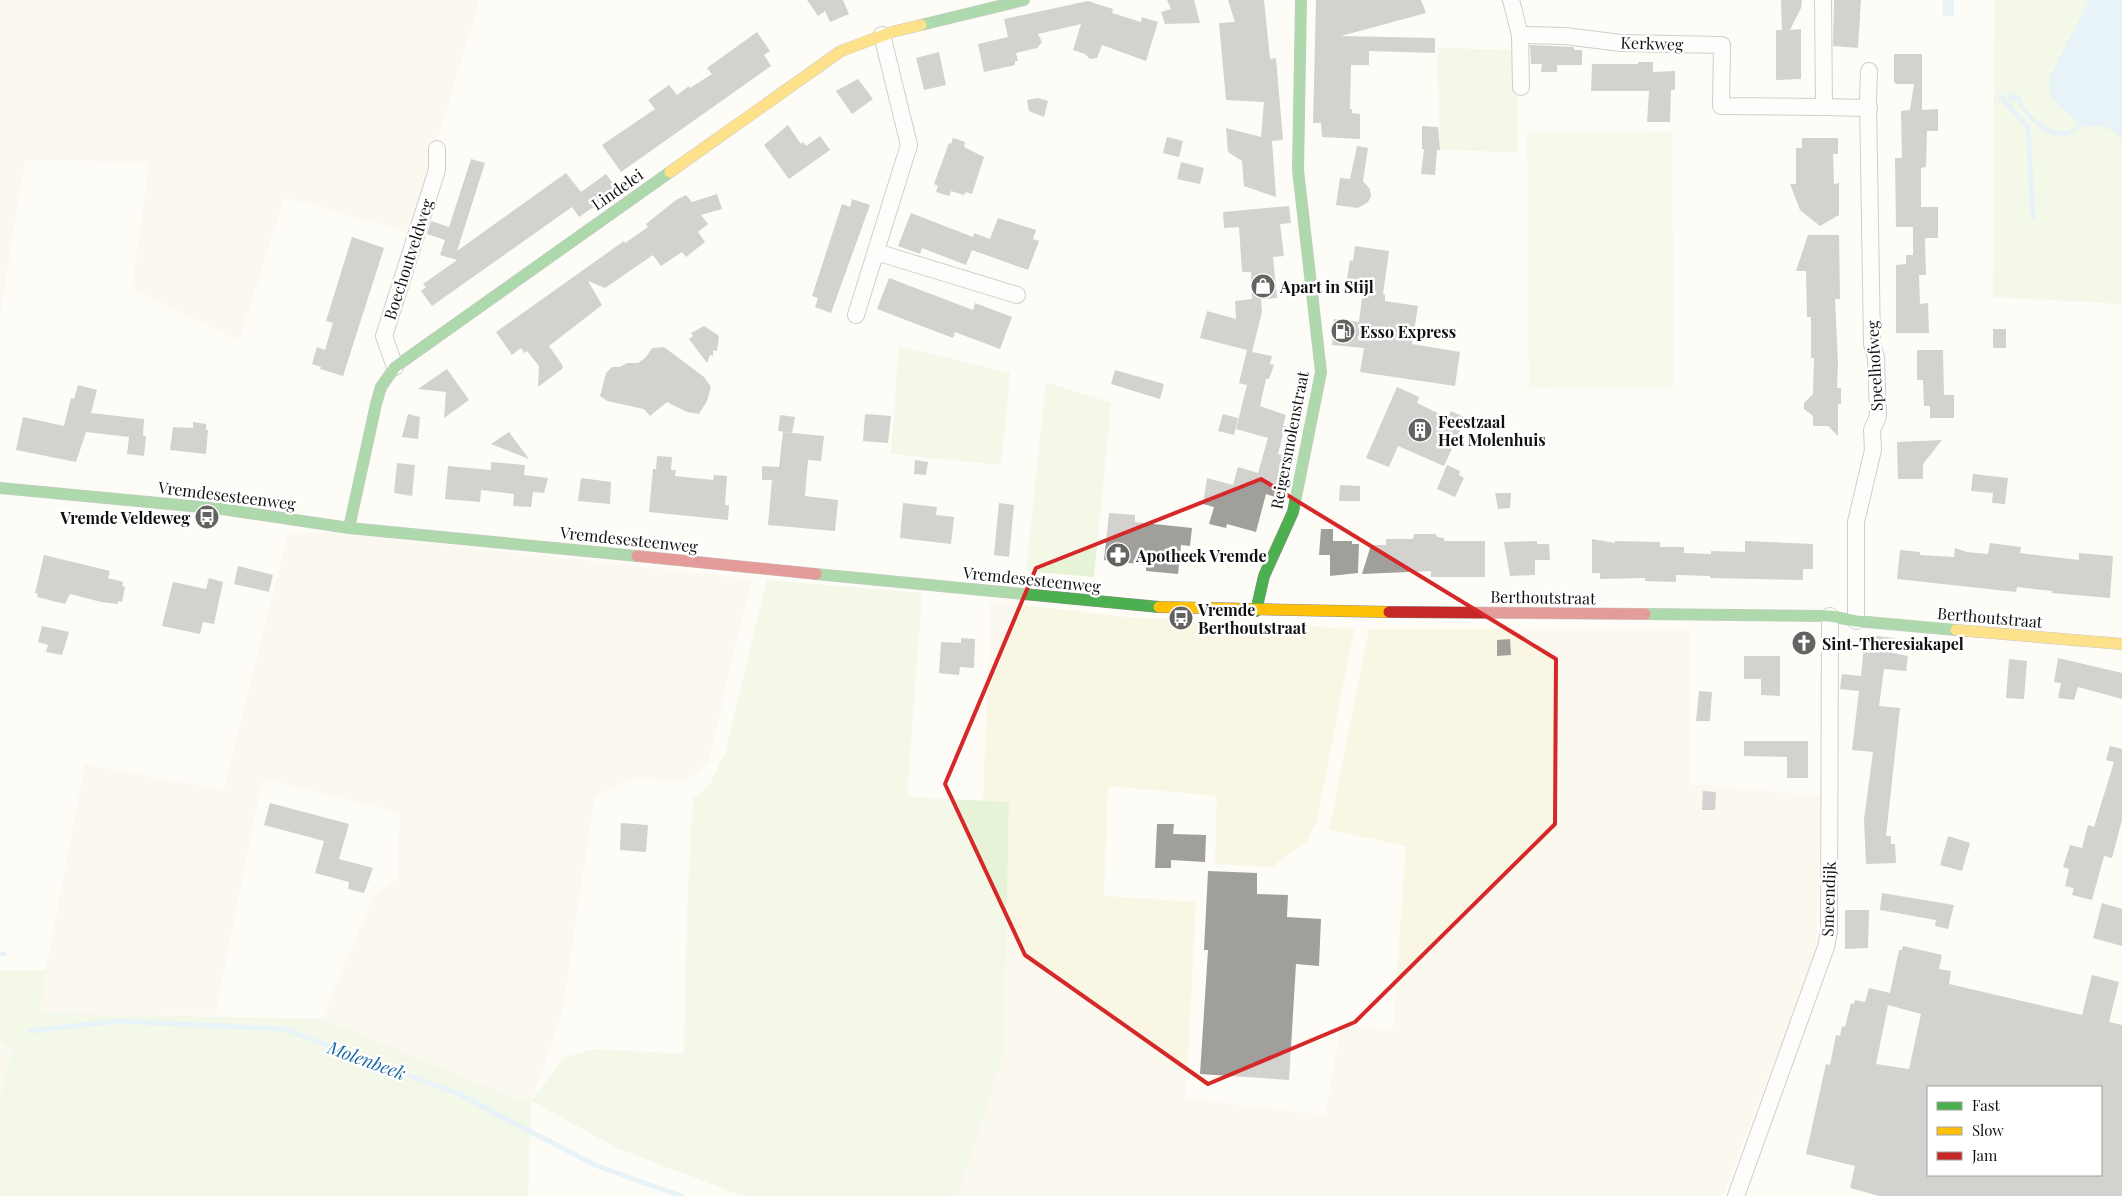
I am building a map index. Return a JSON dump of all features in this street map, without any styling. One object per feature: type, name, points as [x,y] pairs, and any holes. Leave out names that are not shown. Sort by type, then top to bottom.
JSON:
[{"type":"street","name":"Lindelei","points":[[349,528],[376,404],[381,387],[395,367],[841,51],[882,35],[1024,0]]},
{"type":"street","name":"Reigersmolenstraat","points":[[1256,611],[1264,576],[1293,512],[1321,372],[1298,170],[1301,0]]},
{"type":"street","points":[[1511,0],[1520,35],[1521,87]]},
{"type":"street","points":[[1823,0],[1824,107],[1869,108]]},
{"type":"street","points":[[856,315],[909,145],[882,35]]},
{"type":"street","name":"Kerkweg","points":[[1520,35],[1565,36],[1622,43],[1722,45],[1721,106],[1824,107]]},
{"type":"street","name":"Speelhofweg","points":[[1856,621],[1856,522],[1873,450],[1872,430],[1878,416],[1876,357],[1872,344],[1870,71]]},
{"type":"street","name":"Boechoutveldweg","points":[[395,367],[384,336],[437,170],[437,149]]},
{"type":"street","points":[[876,252],[1017,295]]},
{"type":"street","name":"Vremdesesteenweg","points":[[0,488],[222,509],[349,528],[1149,606],[1256,611]]},
{"type":"street","name":"Berthoutstraat","points":[[1256,611],[1830,616],[1856,621],[2122,644]]},
{"type":"street","name":"Smeendijk","points":[[1736,1196],[1826,946],[1829,932],[1830,616]]},
{"type":"highlighted area","points":[[1261,479],[1556,659],[1555,824],[1355,1022],[1208,1084],[1025,955],[945,784],[1036,568]]},
{"type":"shaded area","points":[[0,0],[480,0],[409,233],[285,197],[239,341],[132,288],[149,162],[25,160],[0,318]]},
{"type":"shaded area","points":[[322,531],[752,579],[708,763],[685,782],[633,778],[595,796],[563,1009],[531,1105],[322,1019],[373,896],[397,879],[400,813],[263,779],[215,1016],[37,1013],[85,764],[223,790],[288,534]]},
{"type":"shaded area","points":[[991,601],[1126,617],[1354,629],[1317,821],[1307,841],[1272,867],[1215,864],[1217,796],[1108,786],[1104,896],[1196,902],[1186,1098],[1325,1115],[1341,1023],[1393,1030],[1406,846],[1329,830],[1369,629],[1690,629],[1690,784],[1823,796],[1816,952],[1723,1196],[957,1196],[1004,1052],[1009,802],[983,801]]},
{"type":"shaded area","points":[[0,1041],[12,1052],[0,1097]]},
{"type":"green space","points":[[1994,0],[2122,0],[2122,304],[1993,297]]},
{"type":"green space","points":[[1437,48],[1515,50],[1518,152],[1440,150]]},
{"type":"green space","points":[[1672,132],[1674,387],[1529,388],[1527,133]]},
{"type":"green space","points":[[899,346],[1010,373],[1001,465],[891,454]]},
{"type":"green space","points":[[1046,382],[1111,403],[1094,577],[1026,571]]},
{"type":"green space","points":[[767,580],[922,593],[907,797],[1009,802],[1004,1052],[957,1196],[742,1196],[617,1148],[532,1101],[563,1058],[595,1049],[684,1054],[687,910],[693,798],[709,786],[725,753]]},
{"type":"green space","points":[[0,970],[47,970],[38,1013],[322,1019],[531,1105],[528,1196],[0,1196],[0,1097],[12,1052],[0,1041]]},
{"type":"water","points":[[1943,0],[1954,0],[1954,16],[1943,16]]},
{"type":"water","points":[[2089,0],[2122,0],[2122,138],[2110,130],[2096,125],[2084,127],[2069,135],[2052,135],[2038,127],[2016,101],[2008,101],[2009,92],[2019,95],[2024,106],[2034,118],[2058,131],[2072,129],[2078,123],[2050,96],[2049,79]]},
{"type":"building","points":[[807,0],[843,0],[849,14],[830,22],[825,11],[818,16]]},
{"type":"building","points":[[1167,0],[1194,0],[1200,23],[1165,24],[1161,12],[1171,9]]},
{"type":"building","points":[[1228,0],[1264,0],[1270,59],[1276,58],[1283,140],[1272,141],[1276,197],[1244,186],[1242,161],[1228,152],[1226,128],[1261,137],[1264,102],[1226,100],[1219,23],[1235,22]]},
{"type":"building","points":[[1316,0],[1421,0],[1426,13],[1341,36],[1435,38],[1435,53],[1369,51],[1369,65],[1351,65],[1350,109],[1352,109],[1352,113],[1360,114],[1360,139],[1322,137],[1321,123],[1313,123]]},
{"type":"building","points":[[1781,0],[1802,0],[1801,8],[1790,30],[1801,29],[1801,79],[1776,80],[1776,30],[1782,30]]},
{"type":"building","points":[[1834,0],[1861,0],[1858,48],[1833,46]]},
{"type":"building","points":[[1088,1],[1113,9],[1112,13],[1141,22],[1142,17],[1158,22],[1146,61],[1102,45],[1097,58],[1090,59],[1085,54],[1073,50],[1081,24],[1038,34],[1042,42],[1037,48],[1016,53],[1018,61],[1015,61],[1015,65],[984,72],[978,44],[1008,37],[1004,19]]},
{"type":"building","points":[[757,32],[770,51],[764,55],[771,66],[621,172],[602,145],[655,109],[648,100],[669,85],[677,95],[689,86],[690,88],[712,74],[707,68]]},
{"type":"building","points":[[1530,45],[1574,47],[1574,50],[1582,50],[1582,65],[1557,65],[1557,72],[1541,72],[1542,64],[1531,64]]},
{"type":"building","points":[[939,52],[946,85],[924,90],[916,58]]},
{"type":"building","points":[[1894,54],[1922,54],[1922,110],[1938,109],[1938,131],[1927,131],[1926,167],[1921,168],[1921,207],[1938,207],[1938,238],[1925,238],[1926,275],[1919,275],[1920,304],[1928,303],[1929,333],[1896,333],[1896,265],[1906,264],[1906,255],[1913,255],[1913,227],[1896,227],[1895,158],[1902,158],[1901,111],[1910,110],[1914,84],[1896,84],[1894,82]]},
{"type":"building","points":[[1638,62],[1653,62],[1653,72],[1675,71],[1675,90],[1671,90],[1670,122],[1647,122],[1649,91],[1591,91],[1592,64],[1638,64]]},
{"type":"building","points":[[858,79],[873,99],[852,114],[836,91]]},
{"type":"building","points":[[1038,98],[1048,101],[1044,117],[1029,111],[1027,100]]},
{"type":"building","points":[[788,125],[801,144],[803,142],[806,146],[820,136],[830,150],[789,179],[764,145]]},
{"type":"building","points":[[1422,126],[1438,127],[1440,150],[1437,150],[1435,175],[1421,174],[1424,149],[1422,149]]},
{"type":"building","points":[[1167,137],[1183,141],[1179,157],[1163,153]]},
{"type":"building","points":[[953,138],[965,142],[964,147],[984,157],[972,194],[966,192],[964,195],[951,191],[949,196],[936,192],[938,186],[934,184],[949,143],[951,144]]},
{"type":"building","points":[[1802,138],[1838,138],[1838,154],[1833,154],[1834,184],[1839,183],[1839,215],[1820,226],[1800,210],[1790,184],[1796,184],[1796,148],[1802,148]]},
{"type":"building","points":[[1357,146],[1368,148],[1363,181],[1370,189],[1371,196],[1368,202],[1358,208],[1336,205],[1340,178],[1350,179]]},
{"type":"building","points":[[471,159],[485,163],[457,251],[566,173],[581,192],[606,174],[618,190],[579,217],[572,207],[432,306],[421,291],[426,287],[423,284],[457,260],[440,255],[445,240],[427,234],[431,221],[449,227]]},
{"type":"building","points":[[1181,162],[1204,168],[1200,184],[1177,179]]},
{"type":"building","points":[[717,194],[722,209],[701,215],[708,224],[698,232],[705,242],[686,257],[682,252],[661,266],[653,255],[605,288],[588,281],[602,305],[549,346],[563,366],[562,369],[538,387],[539,366],[527,351],[524,353],[521,348],[512,355],[496,332],[624,241],[625,243],[648,227],[646,224],[676,200],[686,195],[692,202]]},
{"type":"building","points":[[852,199],[870,205],[831,313],[815,307],[818,298],[812,296],[842,204],[850,207]]},
{"type":"building","points":[[1289,206],[1291,223],[1280,224],[1284,256],[1273,257],[1277,298],[1261,299],[1262,312],[1252,352],[1272,356],[1270,364],[1274,365],[1269,379],[1266,379],[1260,406],[1286,415],[1278,454],[1286,456],[1275,497],[1266,494],[1256,532],[1227,524],[1226,528],[1209,524],[1214,507],[1203,504],[1207,478],[1233,485],[1238,467],[1258,473],[1268,438],[1236,429],[1247,385],[1239,383],[1247,350],[1200,338],[1207,311],[1236,319],[1235,301],[1252,299],[1251,272],[1242,272],[1239,227],[1224,228],[1223,212]]},
{"type":"building","points":[[911,213],[973,237],[974,233],[990,239],[998,218],[1036,230],[1033,239],[1039,241],[1028,270],[972,250],[966,265],[922,248],[920,254],[898,246]]},
{"type":"building","points":[[1808,235],[1839,235],[1840,299],[1835,299],[1838,364],[1837,388],[1841,388],[1841,404],[1838,404],[1838,436],[1828,426],[1813,426],[1813,416],[1804,409],[1804,403],[1813,394],[1814,358],[1811,358],[1811,317],[1807,317],[1806,271],[1796,271]]},
{"type":"building","points":[[352,237],[384,248],[343,376],[320,369],[321,367],[312,364],[317,347],[325,350],[333,323],[326,321]]},
{"type":"building","points":[[1355,246],[1389,251],[1383,294],[1385,295],[1385,301],[1418,306],[1412,344],[1460,352],[1455,386],[1360,372],[1364,348],[1332,345],[1334,319],[1359,322],[1364,281],[1347,279],[1350,260],[1353,261]]},
{"type":"building","points":[[889,278],[973,310],[975,303],[1012,317],[1000,349],[955,332],[953,338],[877,309]]},
{"type":"building","points":[[704,326],[719,336],[717,351],[713,350],[713,356],[710,355],[707,363],[689,339],[693,336],[691,333]]},
{"type":"building","points":[[1993,329],[2006,329],[2006,348],[1993,348]]},
{"type":"building","points":[[664,347],[704,377],[711,387],[707,401],[699,414],[687,412],[667,402],[650,416],[644,409],[607,401],[600,396],[606,373],[612,367],[620,367],[627,363],[638,363],[646,357],[652,348]]},
{"type":"building","points":[[1917,350],[1943,350],[1944,395],[1954,395],[1954,418],[1930,418],[1930,406],[1924,406],[1923,380],[1917,380]]},
{"type":"building","points":[[447,369],[469,400],[444,418],[446,392],[418,389]]},
{"type":"building","points":[[1115,370],[1164,384],[1160,399],[1111,384]]},
{"type":"building","points":[[78,385],[97,390],[91,413],[144,419],[143,436],[146,436],[144,456],[127,454],[129,437],[86,432],[76,462],[16,450],[23,417],[64,426],[71,398],[74,399]]},
{"type":"building","name":"Feestzaal Het Molenhuis","points":[[1397,387],[1419,397],[1417,403],[1448,418],[1451,411],[1466,418],[1444,466],[1398,446],[1389,467],[1366,458]]},
{"type":"building","points":[[408,414],[420,417],[418,439],[402,437]]},
{"type":"building","points":[[865,414],[891,416],[888,443],[863,441]]},
{"type":"building","points":[[1223,414],[1238,418],[1234,435],[1218,431]]},
{"type":"building","points":[[780,415],[795,417],[792,433],[778,431]]},
{"type":"building","points":[[193,422],[206,424],[206,430],[208,430],[206,454],[170,450],[173,427],[193,428]]},
{"type":"building","points":[[509,432],[529,459],[491,444]]},
{"type":"building","points":[[783,432],[824,436],[821,461],[808,460],[805,496],[838,500],[835,531],[768,525],[772,480],[762,480],[762,466],[779,467]]},
{"type":"building","points":[[1942,440],[1923,464],[1923,479],[1898,479],[1897,442]]},
{"type":"building","points":[[657,456],[672,457],[671,470],[676,470],[675,476],[713,480],[714,475],[727,476],[725,505],[729,505],[728,520],[649,512],[653,469],[656,469]]},
{"type":"building","points":[[915,460],[928,462],[926,475],[914,474]]},
{"type":"building","points":[[491,462],[525,465],[524,475],[548,478],[544,493],[533,492],[531,507],[513,506],[514,494],[481,490],[480,502],[445,499],[448,466],[491,470]]},
{"type":"building","points":[[397,463],[415,465],[412,496],[394,493]]},
{"type":"building","points":[[1447,465],[1460,471],[1459,475],[1464,478],[1455,497],[1437,489]]},
{"type":"building","points":[[1973,474],[2008,478],[2005,504],[1992,503],[1993,493],[1971,491]]},
{"type":"building","points":[[581,478],[611,482],[610,504],[578,501]]},
{"type":"building","points":[[1340,485],[1360,486],[1360,501],[1339,501]]},
{"type":"building","points":[[1495,493],[1511,493],[1510,508],[1498,509]]},
{"type":"building","points":[[903,503],[937,507],[936,515],[954,517],[951,544],[900,538]]},
{"type":"building","points":[[999,503],[1014,505],[1009,557],[994,555]]},
{"type":"building","points":[[1109,513],[1135,515],[1135,522],[1192,528],[1190,546],[1181,545],[1178,574],[1146,571],[1146,565],[1104,560]]},
{"type":"building","points":[[1321,529],[1333,529],[1333,541],[1352,541],[1352,544],[1359,544],[1358,573],[1330,576],[1330,555],[1319,555]]},
{"type":"building","points":[[1414,534],[1436,534],[1437,537],[1444,538],[1444,541],[1485,541],[1485,577],[1431,577],[1431,571],[1362,574],[1371,545],[1386,545],[1386,539],[1413,539]]},
{"type":"building","points":[[1592,539],[1615,543],[1615,541],[1660,542],[1660,547],[1684,547],[1684,553],[1711,554],[1711,551],[1745,552],[1745,541],[1813,544],[1813,569],[1803,569],[1803,580],[1710,578],[1710,576],[1676,575],[1676,582],[1645,581],[1645,578],[1600,579],[1600,573],[1592,573]]},
{"type":"building","points":[[1537,541],[1537,544],[1549,544],[1550,560],[1535,560],[1535,575],[1510,576],[1504,542]]},
{"type":"building","points":[[1990,543],[2021,547],[2020,553],[2079,560],[2079,553],[2113,556],[2110,598],[2052,593],[2052,591],[2017,587],[2016,592],[1897,579],[1900,550],[1920,552],[1920,555],[1954,557],[1955,548],[1967,552],[1988,554]]},
{"type":"building","points":[[44,555],[110,571],[108,578],[123,582],[122,586],[125,587],[122,602],[118,601],[118,604],[101,602],[70,594],[65,604],[37,597],[38,594],[35,593]]},
{"type":"building","points":[[238,566],[273,575],[269,592],[234,584]]},
{"type":"building","points":[[209,578],[223,582],[214,624],[203,622],[200,634],[162,626],[173,582],[206,589]]},
{"type":"building","points":[[42,626],[69,632],[62,655],[46,652],[48,645],[38,642]]},
{"type":"building","points":[[1865,635],[1895,638],[1893,653],[1908,656],[1906,671],[1884,669],[1879,706],[1900,708],[1886,836],[1891,836],[1891,844],[1895,844],[1896,863],[1866,864],[1864,820],[1873,752],[1852,750],[1859,691],[1840,689],[1842,674],[1861,676]]},
{"type":"building","points":[[961,638],[975,639],[974,668],[960,667],[959,675],[939,673],[941,642],[961,643]]},
{"type":"building","points":[[1510,639],[1511,655],[1497,656],[1497,640]]},
{"type":"building","points":[[1744,656],[1780,656],[1780,696],[1761,695],[1761,679],[1744,679]]},
{"type":"building","points":[[2058,658],[2122,673],[2122,699],[2078,687],[2074,700],[2058,698],[2061,683],[2054,682]]},
{"type":"building","points":[[2009,659],[2027,661],[2024,699],[2006,698]]},
{"type":"building","points":[[1699,691],[1712,692],[1710,721],[1696,721]]},
{"type":"building","points":[[1744,741],[1808,741],[1808,778],[1787,778],[1787,757],[1744,756]]},
{"type":"building","points":[[2110,746],[2122,749],[2122,820],[2112,858],[2104,856],[2092,900],[2072,895],[2074,888],[2065,886],[2069,869],[2063,867],[2070,845],[2082,848],[2088,825],[2094,827],[2114,762],[2106,760]]},
{"type":"building","points":[[1703,791],[1716,792],[1715,810],[1702,810]]},
{"type":"building","points":[[270,803],[349,824],[339,859],[373,868],[364,893],[348,889],[349,882],[315,873],[324,841],[264,825]]},
{"type":"building","points":[[621,823],[648,825],[646,852],[620,850]]},
{"type":"building","points":[[1157,824],[1174,824],[1173,834],[1206,835],[1205,862],[1171,860],[1171,868],[1155,868]]},
{"type":"building","points":[[1948,836],[1970,843],[1962,871],[1940,865]]},
{"type":"building","points":[[1208,871],[1257,873],[1257,894],[1288,895],[1287,917],[1321,919],[1319,966],[1296,964],[1289,1080],[1200,1074],[1208,950],[1204,950]]},
{"type":"building","points":[[1882,893],[1954,905],[1948,929],[1935,926],[1936,920],[1880,910]]},
{"type":"building","points":[[2102,903],[2122,909],[2122,946],[2093,938]]},
{"type":"building","points":[[1845,910],[1869,910],[1868,948],[1845,949]]},
{"type":"building","points":[[1903,946],[1942,955],[1939,969],[1951,971],[1949,984],[2082,1015],[2092,975],[2119,982],[2109,1022],[2122,1025],[2122,1196],[1879,1196],[1850,1188],[1855,1166],[1806,1154],[1826,1064],[1830,1065],[1836,1035],[1840,1036],[1842,1026],[1845,1027],[1851,1003],[1854,1004],[1855,1000],[1865,1002],[1869,988],[1890,993],[1899,950],[1902,950]],"holes":[[[1888,1005],[1921,1014],[1909,1069],[1876,1064]]]},
{"type":"waterway","points":[[2000,96],[2028,127],[2033,218]]},
{"type":"waterway","name":"Molenbeek","points":[[30,1031],[117,1021],[283,1029],[459,1094],[595,1165],[681,1196]]},
{"type":"traffic: fast","points":[[921,25],[1024,0]]},
{"type":"traffic: fast","points":[[1256,611],[1264,576],[1293,512],[1321,372],[1298,170],[1301,0]]},
{"type":"traffic: fast","points":[[349,528],[376,404],[381,387],[395,367],[670,172]]},
{"type":"traffic: fast","points":[[0,488],[222,509],[349,528],[637,556]]},
{"type":"traffic: fast","points":[[816,574],[1159,607]]},
{"type":"traffic: fast","points":[[1645,614],[1830,616],[1856,621],[1956,630]]},
{"type":"traffic: slow","points":[[670,172],[841,51],[892,32],[921,25]]},
{"type":"traffic: slow","points":[[1159,607],[1389,612]]},
{"type":"traffic: slow","points":[[1956,630],[2122,644]]},
{"type":"traffic: jam","points":[[637,556],[816,574]]},
{"type":"traffic: jam","points":[[1389,612],[1645,614]]},
{"type":"place","name":"Apart in Stijl","points":[[1263,286]]},
{"type":"place","name":"Esso Express","points":[[1343,331]]},
{"type":"place","name":"Feestzaal Het Molenhuis","points":[[1420,430]]},
{"type":"place","name":"Vremde Veldeweg","points":[[207,517]]},
{"type":"place","name":"Apotheek Vremde","points":[[1118,555]]},
{"type":"place","name":"Vremde Berthoutstraat","points":[[1181,618]]},
{"type":"place","name":"Sint-Theresiakapel","points":[[1804,643]]}]
